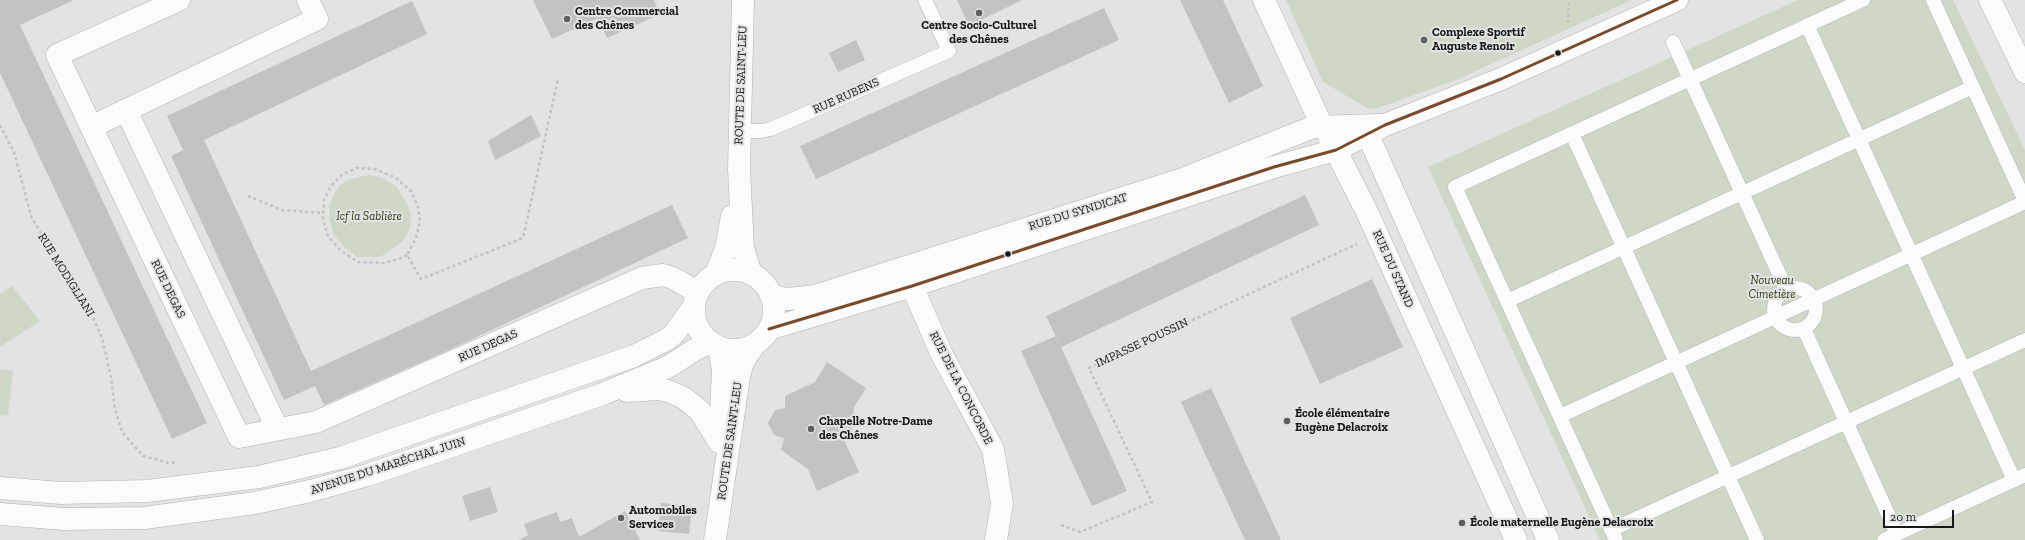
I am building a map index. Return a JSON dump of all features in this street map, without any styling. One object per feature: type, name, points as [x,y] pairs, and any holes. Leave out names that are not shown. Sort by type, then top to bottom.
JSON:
[{"type":"street","name":"RUE DEGAS","points":[[179,0],[57,55],[239,437],[277,428],[316,422],[642,278],[663,276],[674,278],[695,300]]},
{"type":"street","points":[[91,127],[317,19],[308,0]]},
{"type":"street","name":"ROUTE DE SAINT-LEU","points":[[744,0],[739,169],[743,248],[750,274]]},
{"type":"street","name":"RUE DU STAND","points":[[1264,0],[1322,126],[1336,150],[1367,212],[1516,540]]},
{"type":"street","name":"RUE DU SYNDICAT","points":[[769,330],[912,286],[1274,167],[1336,150],[1372,128],[1500,79],[1677,0]]},
{"type":"street","points":[[1990,0],[2025,72]]},
{"type":"street","points":[[126,110],[277,428]]},
{"type":"street","name":"RUE DU SYNDICAT","points":[[770,294],[780,298],[789,299],[815,296],[1183,179],[1293,134],[1322,126],[1372,128]]},
{"type":"street","points":[[1372,128],[1548,540]]},
{"type":"street","name":"ROUTE DE SAINT-LEU","points":[[716,274],[730,233],[739,169]]},
{"type":"street","points":[[733,270],[750,274],[763,283],[770,294],[774,314],[769,330],[754,345],[737,350],[715,346],[697,327],[695,300],[703,284],[716,274],[733,270]]},
{"type":"street","name":"RUE DE LA CONCORDE","points":[[912,286],[942,355],[993,449],[1002,503],[996,540]]},
{"type":"street","name":"AVENUE DU MARÉCHAL JUIN","points":[[0,488],[61,493],[147,491],[259,477],[332,460],[634,356],[666,340],[674,334],[695,300]]},
{"type":"street","name":"ROUTE DE SAINT-LEU","points":[[715,540],[740,377],[743,362],[754,345]]},
{"type":"street","name":"ROUTE DE SAINT-LEU","points":[[715,346],[722,358],[723,387],[715,540]]},
{"type":"street","name":"AVENUE DU MARÉCHAL JUIN","points":[[0,514],[64,519],[144,518],[256,503],[310,491],[368,475],[600,395],[668,367],[696,349],[715,346]]},
{"type":"street","points":[[600,395],[650,389],[668,390],[684,398],[700,411],[719,442]]},
{"type":"lane","name":"RUE RUBENS","points":[[739,131],[761,131],[771,129],[949,51],[924,0]]},
{"type":"lane","points":[[1863,0],[1455,187],[1614,535],[1728,476],[2025,340]]},
{"type":"lane","points":[[1560,416],[2025,202],[1933,0]]},
{"type":"lane","points":[[1807,26],[1963,368],[2019,478],[1884,540]]},
{"type":"lane","points":[[1673,42],[1786,289]]},
{"type":"lane","points":[[1507,301],[1972,87]]},
{"type":"lane","points":[[1572,134],[1757,540]]},
{"type":"lane","points":[[1797,287],[1807,291],[1814,299],[1817,310],[1813,322],[1804,329],[1792,331],[1787,329],[1782,326],[1775,317],[1773,306],[1777,296],[1786,289],[1797,287]]},
{"type":"lane","points":[[1804,329],[1897,534]]},
{"type":"path","points":[[588,0],[596,19]]},
{"type":"path","points":[[407,255],[421,279],[523,238],[558,79]]},
{"type":"path","name":"RUE MODIGLIANI","points":[[0,125],[14,152],[31,216],[61,269],[91,313],[102,338],[111,377],[115,409],[122,432],[143,456],[169,463],[183,461]]},
{"type":"path","points":[[356,168],[375,169],[396,178],[411,191],[418,207],[420,221],[416,238],[407,255],[384,263],[358,262],[340,250],[328,236],[323,220],[324,200],[332,186],[342,175],[356,168]]},
{"type":"path","points":[[248,196],[282,210],[323,213]]},
{"type":"path","name":"IMPASSE POUSSIN","points":[[1061,525],[1080,532],[1152,502],[1089,368],[1354,246]]},
{"type":"green space","name":"Complexe Sportif Auguste Renoir","points":[[1286,0],[1632,0],[1456,80],[1378,108],[1369,109],[1323,82]]},
{"type":"green space","name":"Nouveau Cimetière","points":[[1798,0],[1953,0],[2025,150],[2025,540],[1600,540],[1428,167]]},
{"type":"green space","name":"Icf la Sablière","points":[[368,175],[380,177],[396,186],[408,206],[411,216],[410,229],[402,242],[380,257],[357,257],[344,247],[334,235],[330,222],[329,206],[340,185],[348,180]]},
{"type":"green space","points":[[12,286],[40,321],[0,347],[0,294]]},
{"type":"green space","points":[[0,369],[13,371],[8,416],[0,415]]},
{"type":"building","points":[[0,0],[74,0],[20,25],[207,423],[172,439],[0,73]]},
{"type":"building","points":[[533,0],[654,0],[660,14],[607,38],[598,18],[552,39]]},
{"type":"building","name":"Centre Socio-Culturel des Chênes","points":[[957,0],[1022,0],[969,26]]},
{"type":"building","points":[[1180,0],[1223,0],[1263,86],[1229,103]]},
{"type":"building","points":[[412,1],[427,34],[204,140],[311,371],[672,205],[688,238],[449,350],[324,405],[315,386],[284,400],[171,156],[183,150],[167,116]]},
{"type":"building","points":[[1104,8],[1119,40],[816,179],[800,146]]},
{"type":"building","points":[[856,40],[865,60],[838,72],[829,53]]},
{"type":"building","points":[[531,115],[541,136],[495,160],[488,141]]},
{"type":"building","points":[[1305,195],[1319,225],[1061,347],[1046,316]]},
{"type":"building","points":[[1372,279],[1403,347],[1320,384],[1290,318]]},
{"type":"building","points":[[1056,336],[1127,491],[1092,506],[1021,351]]},
{"type":"building","name":"Chapelle Notre-Dame des Chênes","points":[[827,362],[866,388],[854,407],[851,437],[844,440],[859,472],[817,491],[808,469],[781,450],[784,438],[774,435],[768,423],[775,410],[785,408],[785,396],[815,382]]},
{"type":"building","points":[[1211,388],[1281,540],[1245,540],[1181,402]]},
{"type":"building","points":[[490,487],[498,512],[470,521],[462,496]]},
{"type":"building","points":[[661,503],[692,506],[689,534],[658,531]]},
{"type":"building","points":[[625,511],[640,540],[519,540],[528,535],[524,524],[557,512],[560,522],[572,518],[579,537]]},
{"type":"transit line","points":[[769,329],[912,286],[1274,167],[1336,150],[1385,125],[1501,79],[1677,0]]},
{"type":"place","name":"Centre Socio-Culturel des Chênes","points":[[979,13]]},
{"type":"place","name":"Centre Commercial des Chênes","points":[[567,19]]},
{"type":"place","name":"Complexe Sportif Auguste Renoir","points":[[1424,40]]},
{"type":"place","name":"École élémentaire Eugène Delacroix","points":[[1287,421]]},
{"type":"place","name":"Chapelle Notre-Dame des Chênes","points":[[811,429]]},
{"type":"place","name":"Automobiles Services","points":[[621,518]]},
{"type":"place","name":"École maternelle Eugène Delacroix","points":[[1462,523]]}]
